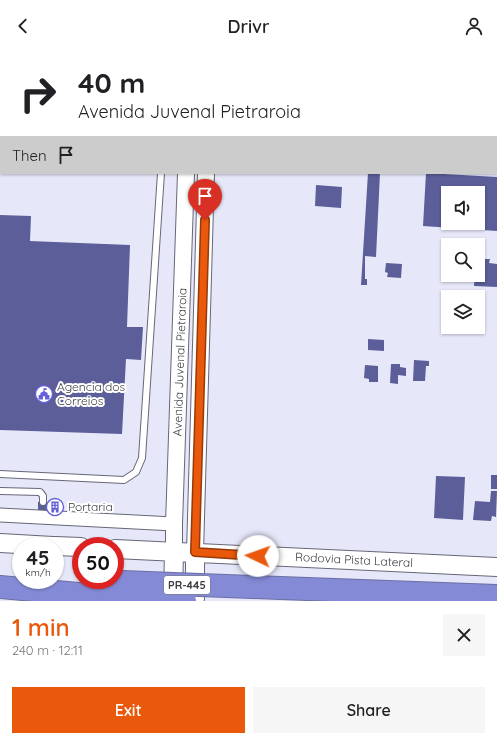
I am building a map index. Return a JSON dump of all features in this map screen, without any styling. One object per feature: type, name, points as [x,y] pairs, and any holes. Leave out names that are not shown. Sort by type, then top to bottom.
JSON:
[{"type":"highway","points":[[0,573],[12,574]]},
{"type":"highway","name":"PR-445","points":[[0,587],[122,590],[252,587],[497,596]]},
{"type":"highway","name":"PR-445","points":[[122,590],[185,601]]},
{"type":"main road","points":[[0,543],[12,544]]},
{"type":"main road","name":"Rodovia Pista Lateral","points":[[124,549],[497,567]]},
{"type":"main road","points":[[173,601],[174,552]]},
{"type":"main road","points":[[195,552],[195,601]]},
{"type":"street","name":"Avenida Juvenal Pietraroia","points":[[174,552],[186,174]]},
{"type":"street","name":"Avenida Juvenal Pietraroia","points":[[195,552],[206,174]]},
{"type":"street","points":[[0,515],[45,514],[174,524]]},
{"type":"lane","points":[[0,474],[124,480],[136,472],[142,458],[161,174]]},
{"type":"lane","points":[[0,491],[40,492],[43,496],[43,502]]},
{"type":"building","points":[[368,174],[380,174],[376,257],[365,256],[365,279],[367,279],[367,285],[361,285]]},
{"type":"building","points":[[426,174],[497,177],[497,231],[482,230],[485,230],[485,186],[441,186],[441,227],[423,226]]},
{"type":"building","points":[[316,185],[342,187],[341,208],[315,206]]},
{"type":"building","points":[[0,215],[31,216],[30,241],[130,245],[127,327],[143,327],[141,360],[126,359],[122,434],[0,430]]},
{"type":"building","points":[[485,259],[490,259],[489,263],[497,264],[497,287],[474,286],[474,282],[485,282]]},
{"type":"building","points":[[386,263],[402,264],[401,278],[387,277],[388,273],[385,272]]},
{"type":"building","points":[[368,339],[384,340],[384,351],[368,350]]},
{"type":"building","points":[[414,360],[429,361],[429,366],[426,366],[425,381],[413,381]]},
{"type":"building","points":[[391,364],[400,364],[400,367],[406,368],[406,376],[398,375],[398,384],[390,383]]},
{"type":"building","points":[[365,365],[378,366],[378,382],[369,382],[369,379],[364,378]]},
{"type":"building","points":[[491,475],[497,475],[497,489],[491,489]]},
{"type":"building","points":[[436,476],[465,477],[463,520],[434,518]]},
{"type":"building","points":[[491,491],[497,491],[496,517],[492,516],[491,521],[473,520],[475,501],[490,502]]},
{"type":"building","points":[[38,502],[58,502],[58,511],[38,510]]},
{"type":"place","name":"Agencia dos Correios","points":[[44,394]]},
{"type":"place","name":"Portaria","points":[[55,507]]},
{"type":"route","points":[[205,220],[195,552],[258,556]]}]
